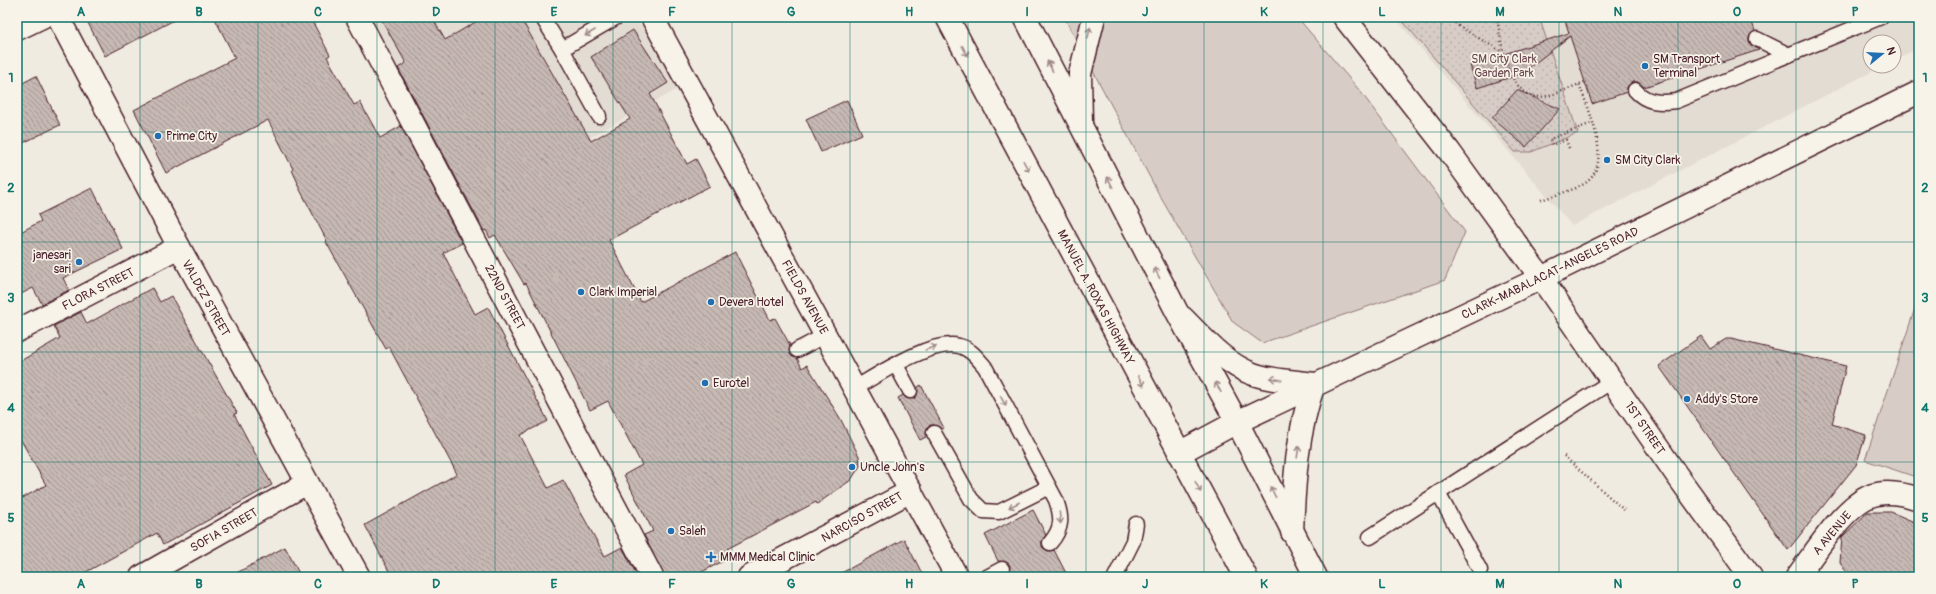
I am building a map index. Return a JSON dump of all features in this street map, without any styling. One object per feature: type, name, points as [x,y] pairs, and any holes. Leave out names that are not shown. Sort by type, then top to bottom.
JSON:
[{"type":"main road","points":[[17,30],[42,17]]},
{"type":"main road","name":"VALDEZ STREET","points":[[58,17],[178,247],[359,577]]},
{"type":"main road","name":"22ND STREET","points":[[357,17],[652,577]]},
{"type":"main road","name":"FIELDS AVENUE","points":[[652,17],[957,577]]},
{"type":"main road","name":"MANUEL A. ROXAS HIGHWAY","points":[[947,17],[1246,577]]},
{"type":"main road","points":[[1025,17],[1177,312],[1237,422],[1316,577]]},
{"type":"main road","points":[[1082,127],[1080,74],[1094,17]]},
{"type":"main road","name":"1ST STREET","points":[[1344,17],[1449,151],[1541,278],[1676,474],[1751,577]]},
{"type":"main road","name":"CLARK-MABALACAT-ANGELES ROAD","points":[[1179,453],[1237,422],[1314,384],[1541,278],[1919,92]]},
{"type":"main road","name":"FLORA STREET","points":[[17,331],[178,247]]},
{"type":"main road","points":[[1177,312],[1218,353],[1243,369],[1262,376],[1314,384],[1305,410],[1299,447],[1293,493],[1292,532]]},
{"type":"main road","name":"SOFIA STREET","points":[[141,577],[307,483]]},
{"type":"main road","name":"NARCISO STREET","points":[[749,577],[910,491]]},
{"type":"main road","name":"A AVENUE","points":[[1797,577],[1842,519],[1855,506],[1868,497],[1884,494],[1901,494],[1919,499]]},
{"type":"lane","points":[[542,17],[562,49],[599,116]]},
{"type":"lane","points":[[562,49],[617,17]]},
{"type":"lane","points":[[1634,90],[1650,101],[1662,102],[1676,100],[1881,17]]},
{"type":"lane","points":[[1757,40],[1789,55]]},
{"type":"lane","points":[[797,350],[826,335]]},
{"type":"lane","points":[[855,388],[932,347],[947,345],[960,346],[973,354],[985,367],[1056,500],[1062,520],[1060,528],[1050,543]]},
{"type":"lane","points":[[896,366],[910,391]]},
{"type":"lane","points":[[1370,537],[1612,380]]},
{"type":"lane","points":[[934,433],[971,499],[983,511],[999,512],[1049,487]]},
{"type":"lane","points":[[1438,493],[1480,570]]},
{"type":"lane","points":[[1115,577],[1133,541],[1136,524]]},
{"type":"lane","points":[[987,577],[1002,569]]},
{"type":"path","points":[[1450,17],[1457,25],[1503,52]]},
{"type":"path","points":[[1497,17],[1503,52],[1509,72],[1517,84],[1528,93],[1547,96],[1585,82]]},
{"type":"path","points":[[1541,200],[1575,188],[1585,183],[1594,174],[1599,153],[1592,123],[1579,84]]},
{"type":"path","points":[[1569,148],[1566,140],[1552,145],[1550,138],[1592,123]]},
{"type":"path","points":[[1564,456],[1624,510]]},
{"type":"shaded area","points":[[369,17],[637,17],[678,89],[589,138],[575,114],[454,185]]},
{"type":"shaded area","name":"SM City Clark","points":[[1394,17],[1919,17],[1919,48],[1902,56],[1902,34],[1862,34],[1862,74],[1867,74],[1572,226]]},
{"type":"green space","points":[[1064,17],[1297,17],[1360,91],[1465,232],[1445,280],[1262,343],[1233,322],[1161,198]]},
{"type":"green space","name":"SM City Clark Garden Park","points":[[1399,17],[1539,17],[1578,133],[1531,152],[1515,152]]},
{"type":"green space","points":[[1919,296],[1919,478],[1865,460]]},
{"type":"building","points":[[85,17],[180,17],[105,56]]},
{"type":"building","points":[[214,17],[310,17],[330,55],[327,57],[354,105],[360,102],[380,138],[401,126],[462,243],[443,253],[475,314],[488,307],[548,421],[520,435],[548,488],[563,480],[605,556],[622,547],[638,577],[392,577],[365,525],[457,474],[389,347],[386,349],[326,242],[327,241],[297,184],[298,183],[292,170],[293,169],[268,120],[166,173],[134,110],[235,58]]},
{"type":"building","points":[[380,17],[432,17],[445,40],[484,17],[520,17],[591,141],[630,119],[591,57],[633,30],[668,83],[650,94],[687,164],[696,159],[710,186],[609,240],[641,302],[735,252],[770,320],[775,318],[790,345],[790,354],[797,358],[802,368],[807,365],[840,418],[859,456],[860,466],[851,480],[817,504],[816,502],[727,549],[731,557],[692,577],[664,577],[644,535],[653,531],[624,475],[642,465],[608,401],[590,410],[526,283],[524,284],[495,235],[490,238],[486,230],[484,231],[398,68],[406,63]]},
{"type":"building","name":"SM Transport Terminal","points":[[1564,17],[1750,17],[1755,31],[1750,35],[1750,44],[1759,50],[1644,87],[1638,82],[1632,82],[1627,87],[1627,92],[1592,104],[1570,36],[1521,74],[1477,88],[1470,65],[1569,33]]},
{"type":"building","points":[[36,76],[60,125],[23,143],[17,130],[17,86]]},
{"type":"building","points":[[1517,90],[1560,109],[1526,147],[1492,118]]},
{"type":"building","points":[[847,100],[862,134],[821,152],[806,119]]},
{"type":"building","points":[[92,188],[123,249],[63,278],[69,290],[42,304],[33,288],[17,296],[17,234],[41,221],[38,215]]},
{"type":"building","points":[[152,288],[160,302],[171,296],[237,413],[234,414],[272,485],[163,545],[157,533],[77,577],[17,577],[17,501],[46,485],[17,433],[17,363],[60,338],[54,326],[81,312],[87,324]]},
{"type":"building","points":[[1701,336],[1710,349],[1726,339],[1731,339],[1846,366],[1832,424],[1866,435],[1856,465],[1788,550],[1659,366]]},
{"type":"building","points":[[921,385],[944,428],[942,429],[934,425],[930,425],[927,429],[926,437],[920,440],[898,398],[903,395],[906,398],[914,399],[917,395],[918,387]]},
{"type":"building","points":[[1033,510],[1046,535],[1042,541],[1042,547],[1048,551],[1054,550],[1068,577],[1006,576],[1009,573],[1010,565],[1006,562],[998,561],[985,535]]},
{"type":"building","points":[[1868,512],[1891,512],[1919,524],[1919,577],[1850,577],[1840,563],[1842,537]]},
{"type":"building","points":[[904,539],[924,577],[834,577]]},
{"type":"building","points":[[285,547],[301,577],[229,577]]},
{"type":"place","name":"SM Transport Terminal","points":[[1645,66]]},
{"type":"place","name":"Prime City","points":[[158,136]]},
{"type":"place","name":"SM City Clark","points":[[1607,160]]},
{"type":"place","name":"janesari sari","points":[[79,262]]},
{"type":"place","name":"Clark Imperial","points":[[581,292]]},
{"type":"place","name":"Devera Hotel","points":[[711,302]]},
{"type":"place","name":"Eurotel","points":[[705,383]]},
{"type":"place","name":"Addy's Store","points":[[1687,399]]},
{"type":"place","name":"Uncle John's","points":[[852,467]]},
{"type":"place","name":"Saleh","points":[[671,531]]},
{"type":"place","name":"MMM Medical Clinic","points":[[711,557]]}]
